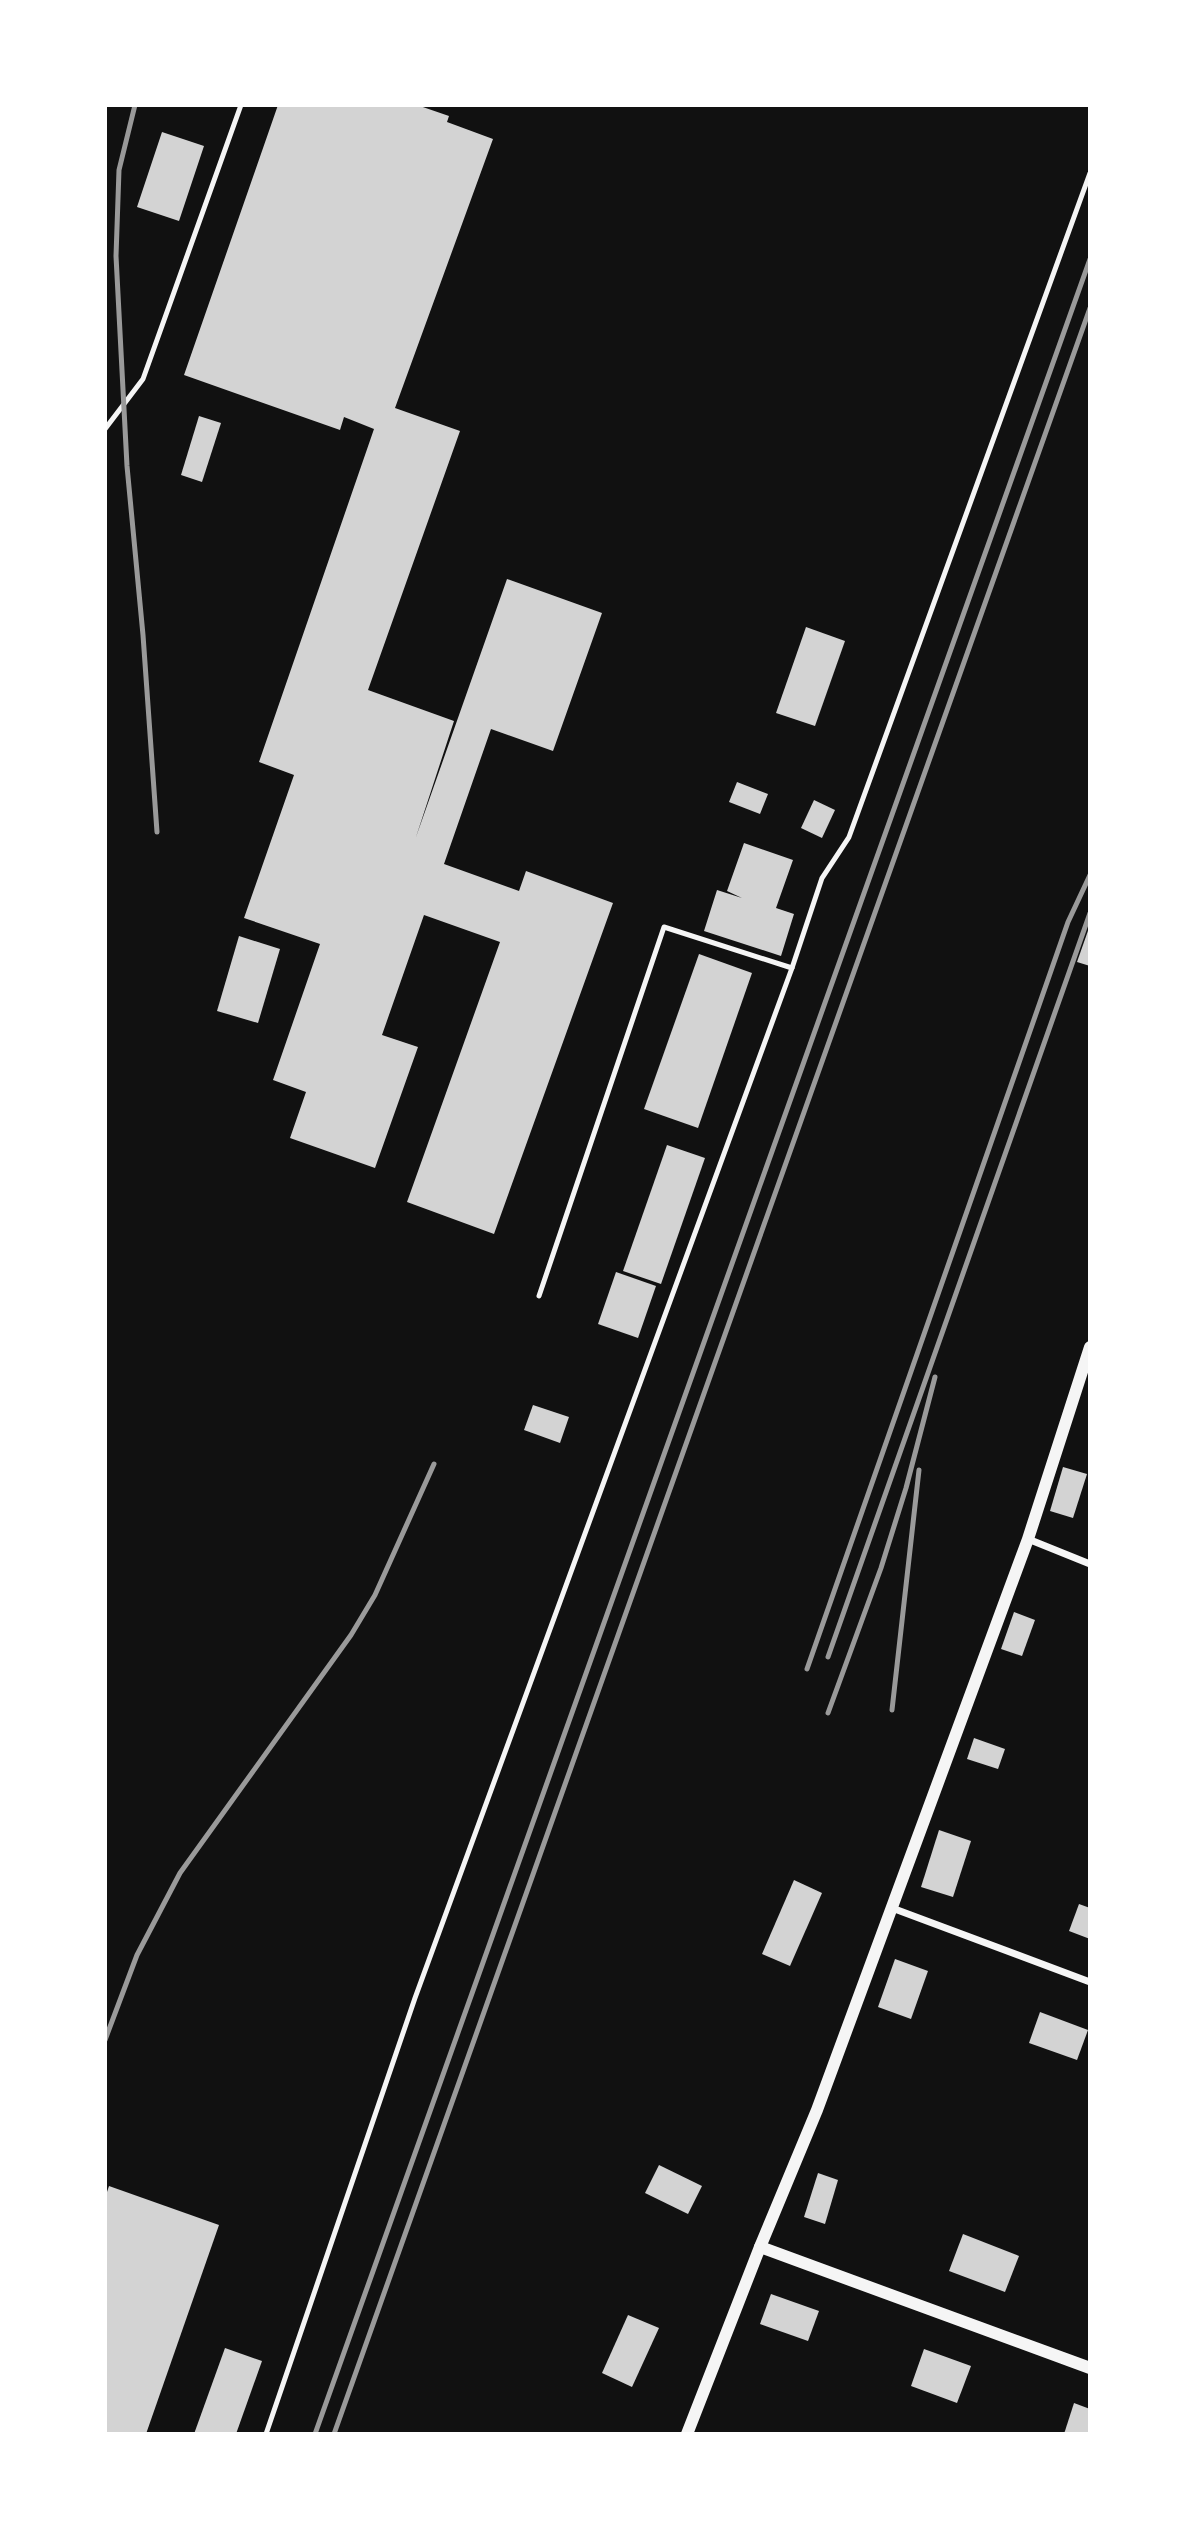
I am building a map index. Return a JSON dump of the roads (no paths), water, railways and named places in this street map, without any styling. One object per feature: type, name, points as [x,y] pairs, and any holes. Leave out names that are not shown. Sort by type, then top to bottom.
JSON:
[{"type":"street","points":[[687,2434],[817,2110],[892,1908],[1027,1539],[1090,1347]]},
{"type":"street","points":[[1027,1539],[1090,1564]]},
{"type":"street","points":[[892,1908],[1090,1982]]},
{"type":"street","points":[[760,2247],[1090,2368]]},
{"type":"lane","points":[[105,429],[143,379],[241,105]]},
{"type":"lane","points":[[266,2434],[415,1998],[792,968],[822,878],[849,837],[1090,173]]},
{"type":"lane","points":[[538,1296],[664,927],[792,968]]},
{"type":"railway","points":[[135,105],[119,170],[116,256],[127,466],[143,635],[157,832]]},
{"type":"railway","points":[[315,2434],[1090,259]]},
{"type":"railway","points":[[334,2434],[1090,308]]},
{"type":"railway","points":[[807,1669],[1068,922],[1090,875]]},
{"type":"railway","points":[[828,1657],[1090,913]]},
{"type":"railway","points":[[828,1713],[881,1568],[906,1488],[935,1377]]},
{"type":"railway","points":[[105,2040],[137,1955],[180,1873],[351,1635],[375,1595],[434,1464]]},
{"type":"railway","points":[[892,1710],[919,1470]]}]
